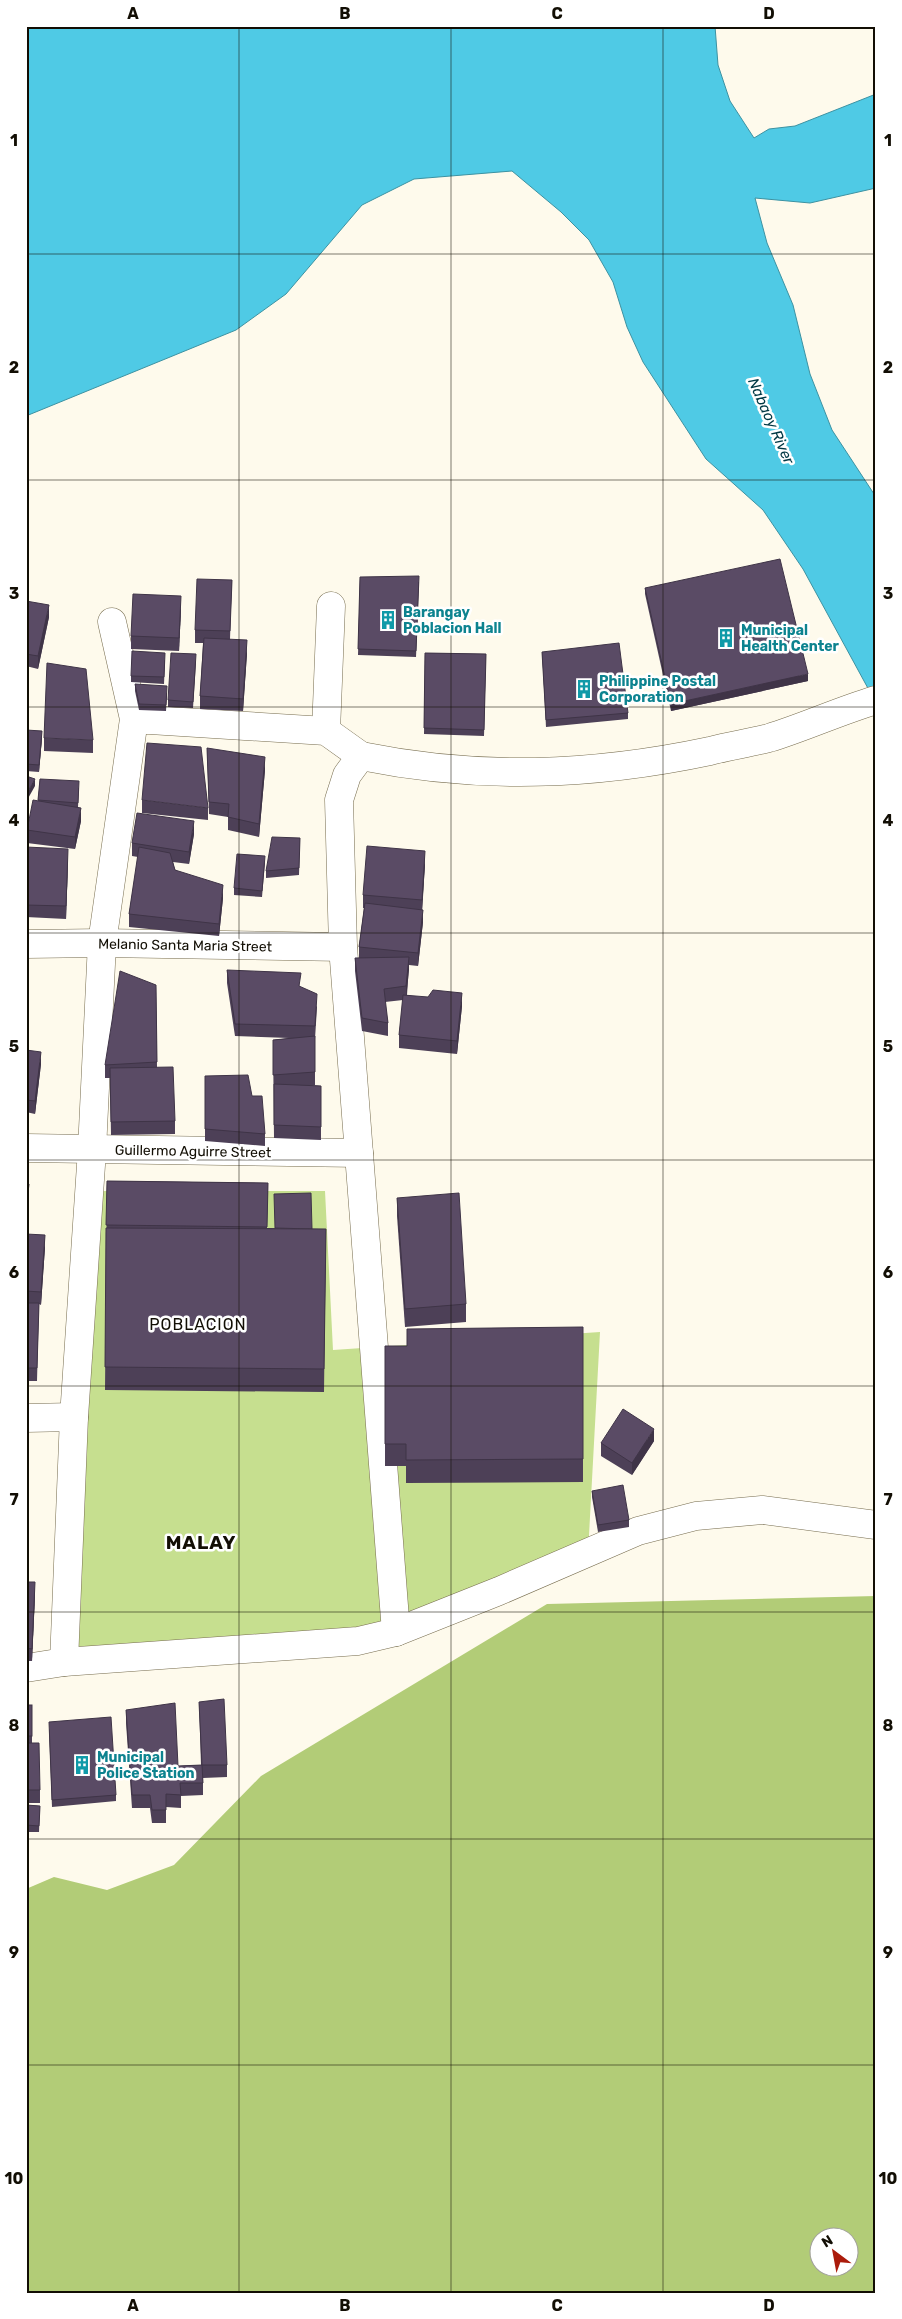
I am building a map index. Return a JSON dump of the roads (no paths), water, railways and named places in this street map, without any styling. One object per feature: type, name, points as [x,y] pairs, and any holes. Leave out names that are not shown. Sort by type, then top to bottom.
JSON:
[{"type":"street","points":[[326,731],[331,606]]},
{"type":"street","points":[[64,1662],[74,1416],[92,1150],[102,943],[134,720],[112,622]]},
{"type":"street","points":[[134,720],[326,731],[361,756],[407,765],[512,773],[582,771],[652,763],[768,738],[871,702]]},
{"type":"street","points":[[361,756],[347,776],[339,800],[343,947],[396,1632]]},
{"type":"street","name":"Melanio Santa Maria Street","points":[[26,944],[102,943],[343,947]]},
{"type":"street","name":"Guillermo Aguirre Street","points":[[26,1148],[359,1153]]},
{"type":"street","points":[[26,1418],[74,1416]]},
{"type":"street","points":[[26,1668],[64,1662],[358,1641],[396,1632],[499,1591],[638,1531],[696,1516],[762,1510],[876,1525]]},
{"type":"water","name":"Nabaoy River","points":[[26,26],[715,26],[718,65],[730,101],[754,138],[769,129],[795,126],[876,94],[876,188],[810,203],[755,198],[767,243],[793,305],[810,374],[832,430],[876,497],[876,703],[803,569],[763,510],[706,459],[643,362],[627,327],[613,282],[589,240],[561,212],[512,171],[414,179],[362,205],[286,294],[236,330],[26,416]]},
{"type":"place","name":"Barangay Poblacion Hall","points":[[388,620]]},
{"type":"place","name":"Municipal Health Center","points":[[726,638]]},
{"type":"place","name":"Philippine Postal Corporation","points":[[584,689]]},
{"type":"place","name":"Municipal Police Station","points":[[82,1765]]},
{"type":"district","name":"POBLACION","points":[[198,1324]]},
{"type":"district","name":"MALAY","points":[[201,1542]]}]
